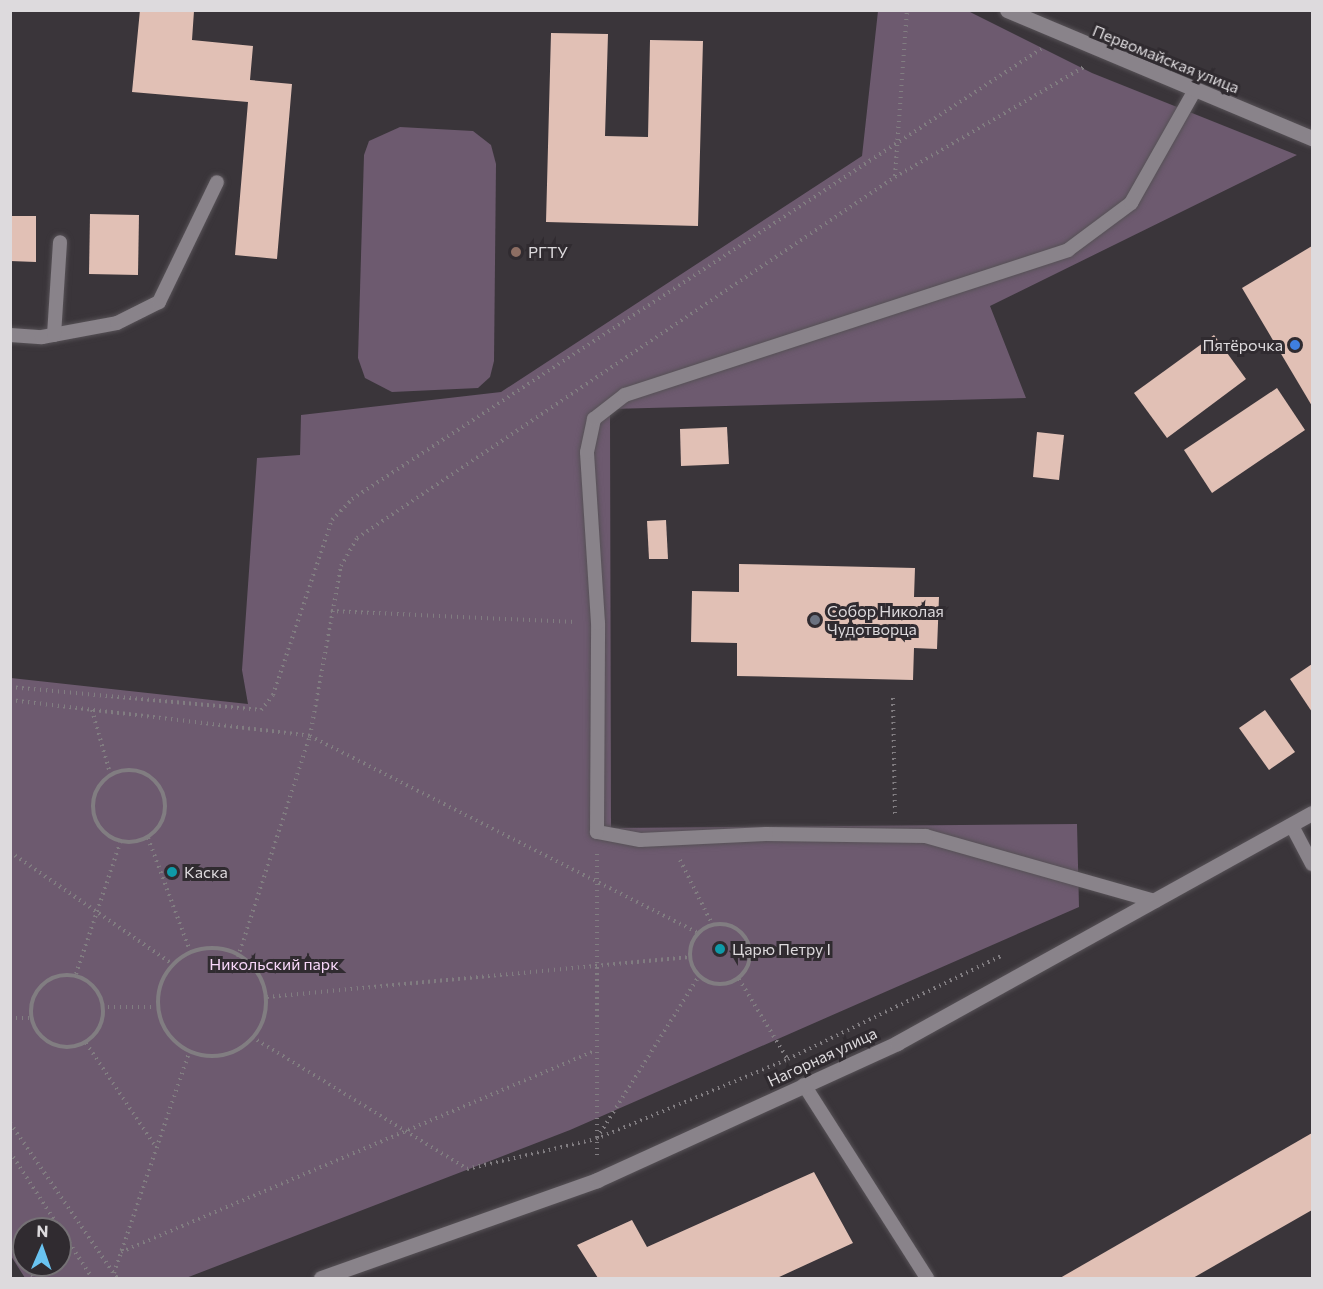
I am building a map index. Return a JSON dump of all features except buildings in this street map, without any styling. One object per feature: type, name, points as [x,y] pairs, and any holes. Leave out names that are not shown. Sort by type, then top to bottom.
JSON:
[{"type":"street","name":"Первомайская улица","points":[[1007,10],[1037,17],[1195,90],[1312,138]]},
{"type":"street","name":"Нагорная улица","points":[[321,1278],[597,1180],[897,1043],[1312,813]]},
{"type":"lane","points":[[1155,901],[926,836],[766,834],[640,840],[597,831],[598,623],[587,452],[594,419],[625,395],[1068,250],[1131,203],[1195,90]]},
{"type":"lane","points":[[10,335],[54,335],[117,323],[159,302],[217,182]]},
{"type":"lane","points":[[54,335],[60,242]]},
{"type":"lane","points":[[1292,826],[1312,864]]},
{"type":"lane","points":[[804,1085],[927,1278]]},
{"type":"path","points":[[895,177],[908,10]]},
{"type":"path","points":[[10,687],[261,710],[273,695],[332,520],[352,499],[896,147],[1052,42]]},
{"type":"path","points":[[238,957],[310,736],[341,566],[357,538],[895,177],[1095,61]]},
{"type":"path","points":[[331,611],[598,623]]},
{"type":"path","points":[[893,698],[896,836]]},
{"type":"path","points":[[10,700],[310,736],[699,933]]},
{"type":"path","points":[[92,710],[110,773]]},
{"type":"path","points":[[139,769],[162,787],[166,815],[148,838],[120,843],[96,825],[92,796],[110,773],[139,769]]},
{"type":"path","points":[[597,831],[594,1051],[597,1180]]},
{"type":"path","points":[[148,838],[190,951]]},
{"type":"path","points":[[669,839],[712,924]]},
{"type":"path","points":[[76,974],[120,843]]},
{"type":"path","points":[[10,852],[174,965]]},
{"type":"path","points":[[712,924],[733,925],[748,940],[751,961],[739,979],[718,985],[699,976],[689,957],[699,933],[712,924]]},
{"type":"path","points":[[224,948],[238,957],[254,966],[267,997],[259,1030],[233,1053],[199,1056],[170,1039],[156,1007],[164,974],[190,951],[224,948]]},
{"type":"path","points":[[252,1037],[466,1169],[596,1139],[788,1059],[1012,951]]},
{"type":"path","points":[[267,997],[595,964],[689,957]]},
{"type":"path","points":[[76,974],[99,991],[102,1007],[103,1020],[86,1043],[57,1047],[34,1030],[30,1001],[47,978],[76,974]]},
{"type":"path","points":[[596,1139],[699,976]]},
{"type":"path","points":[[739,979],[804,1085]]},
{"type":"path","points":[[102,1007],[156,1007]]},
{"type":"path","points":[[10,1018],[32,1018]]},
{"type":"path","points":[[86,1043],[157,1148]]},
{"type":"path","points":[[114,1273],[190,1050]]},
{"type":"path","points":[[121,1252],[594,1051]]},
{"type":"path","points":[[10,1123],[117,1278]]},
{"type":"path","points":[[10,1152],[92,1278]]},
{"type":"green space","name":"Никольский парк","points":[[878,11],[968,11],[1092,73],[1297,155],[990,306],[1026,398],[610,409],[611,828],[1077,824],[1079,907],[570,1130],[186,1278],[25,1278],[72,1277],[72,1217],[12,1217],[12,1258],[11,678],[248,704],[242,670],[257,458],[300,455],[301,415],[501,392],[862,156]]},
{"type":"green space","points":[[400,127],[473,131],[491,145],[496,164],[494,361],[490,377],[478,388],[392,392],[365,378],[358,358],[364,155],[369,141]]},
{"type":"place","name":"РГТУ","points":[[516,252]]},
{"type":"place","name":"Пятёрочка","points":[[1295,345]]},
{"type":"place","name":"Собор Николая Чудотворца","points":[[815,620]]},
{"type":"place","name":"Каска","points":[[172,872]]},
{"type":"place","name":"Царю Петру I","points":[[720,949]]}]
